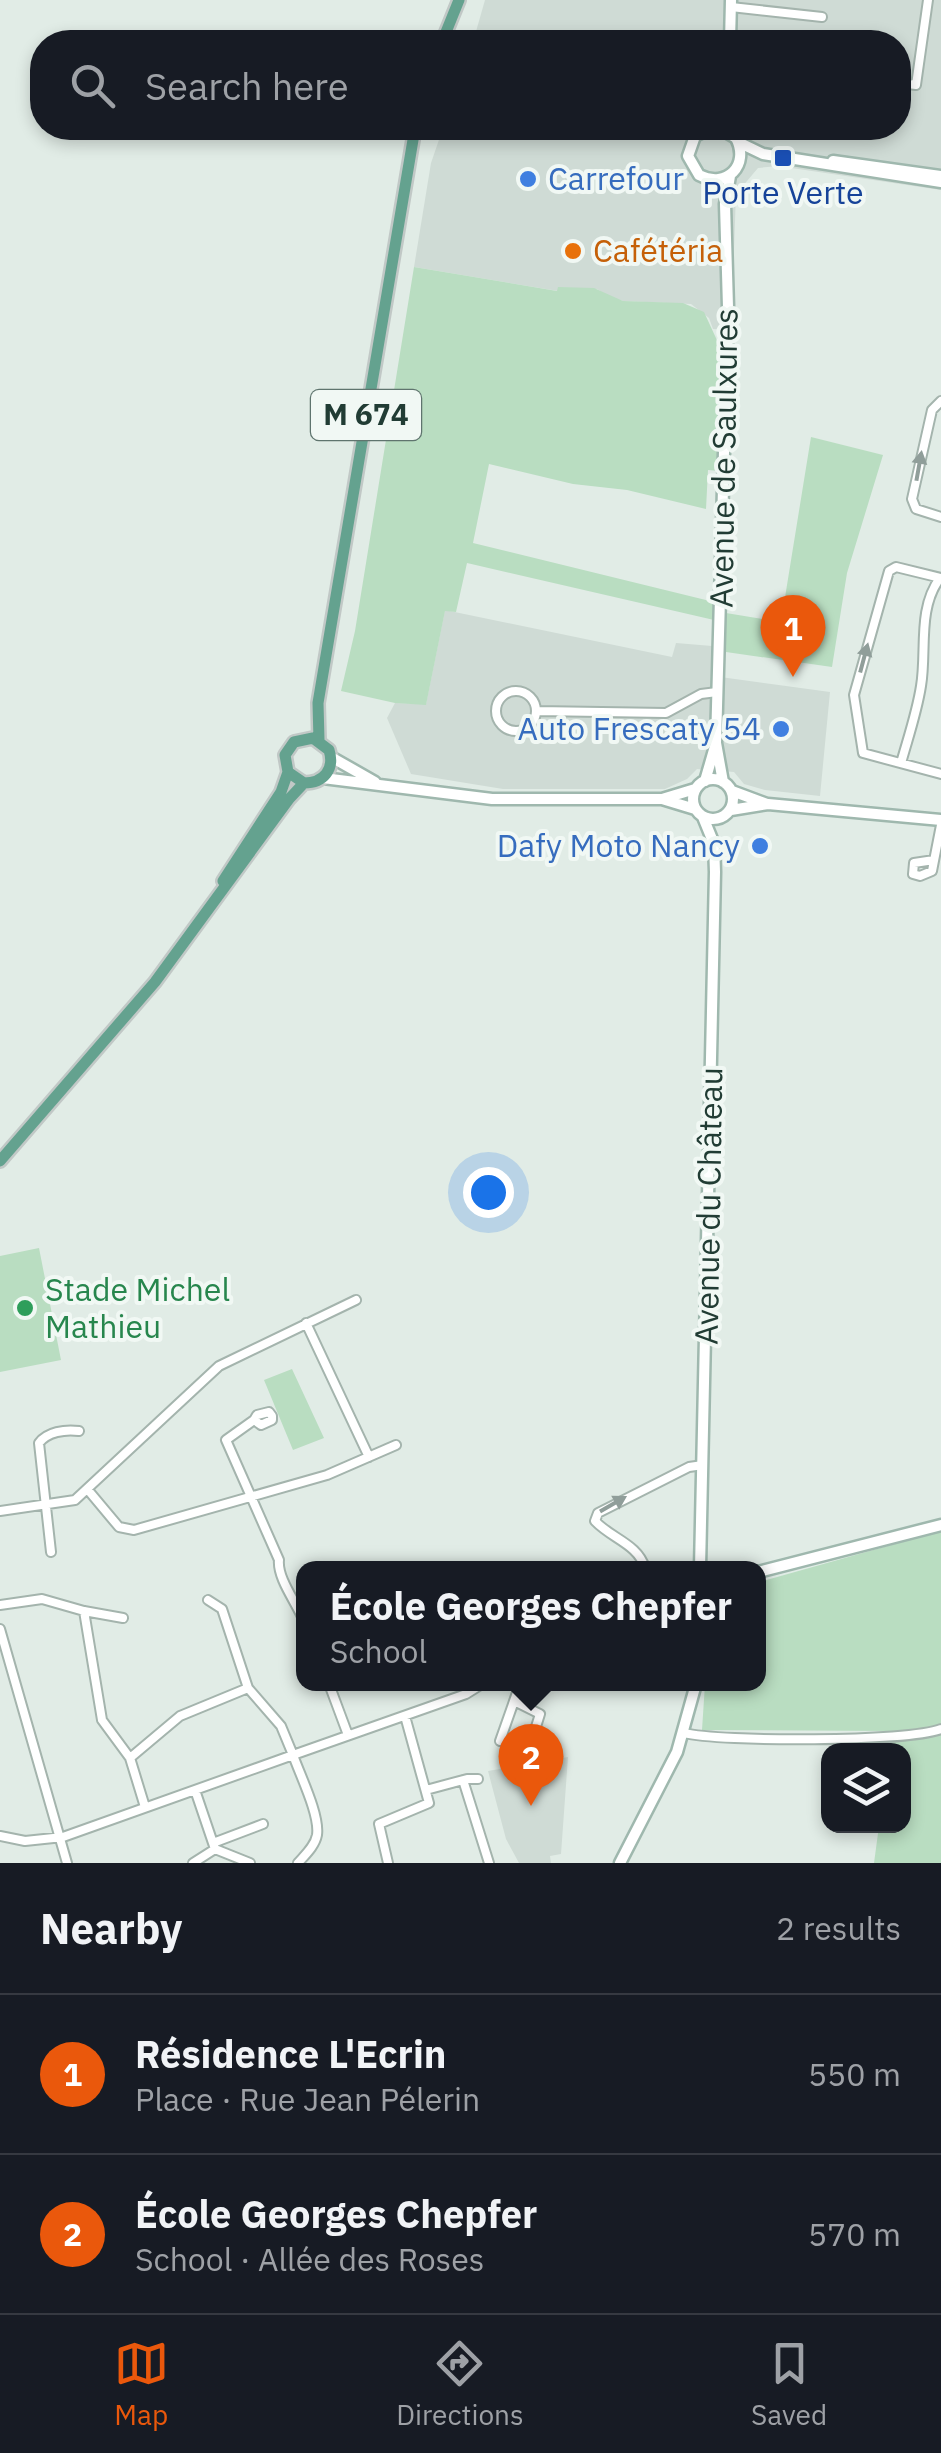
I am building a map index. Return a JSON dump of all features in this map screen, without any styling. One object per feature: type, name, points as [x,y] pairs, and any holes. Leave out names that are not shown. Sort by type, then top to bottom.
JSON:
[{"type":"main road","points":[[447,30],[459,0]]},
{"type":"main road","points":[[730,30],[731,4]]},
{"type":"main road","name":"M 674","points":[[319,740],[318,702],[413,140]]},
{"type":"main road","points":[[694,140],[688,156],[694,170],[710,180],[725,204]]},
{"type":"main road","points":[[738,140],[762,154],[941,179]]},
{"type":"main road","points":[[739,165],[740,143]]},
{"type":"main road","points":[[725,204],[730,176],[739,165],[762,154]]},
{"type":"main road","points":[[810,162],[860,162],[941,179]]},
{"type":"main road","points":[[871,172],[901,174],[912,170]]},
{"type":"main road","points":[[710,180],[730,176]]},
{"type":"main road","name":"Avenue de Saulxures","points":[[718,692],[728,307],[725,204]]},
{"type":"main road","points":[[718,692],[716,743],[727,786]]},
{"type":"main road","name":"M 674","points":[[302,738],[318,702]]},
{"type":"main road","points":[[198,923],[280,792],[288,772],[285,756],[294,742],[302,738],[319,740],[331,757],[380,785]]},
{"type":"main road","points":[[699,814],[692,801],[716,743]]},
{"type":"main road","points":[[323,778],[331,757]]},
{"type":"main road","points":[[288,772],[304,783]]},
{"type":"main road","points":[[0,1161],[126,1018],[304,783],[323,778],[492,798],[662,799],[700,785],[727,786],[768,804],[941,822]]},
{"type":"main road","name":"Avenue du Château","points":[[700,1561],[714,844],[727,814],[727,786]]},
{"type":"main road","points":[[662,799],[699,814],[727,814],[768,804]]},
{"type":"main road","name":"Avenue du Château","points":[[699,814],[714,844]]},
{"type":"main road","points":[[766,1570],[941,1525]]},
{"type":"main road","points":[[620,1863],[662,1784],[684,1733],[694,1691]]},
{"type":"street","points":[[911,84],[916,85],[928,0]]},
{"type":"street","points":[[731,4],[822,17]]},
{"type":"street","points":[[941,401],[932,410],[912,498],[916,509],[941,517]]},
{"type":"street","points":[[901,764],[921,688],[924,630],[935,585],[941,578],[896,567],[888,575],[854,695],[863,753],[901,764],[941,774]]},
{"type":"street","points":[[515,690],[531,696],[537,711],[530,726],[515,731],[500,724],[496,708],[505,694],[515,690]]},
{"type":"street","points":[[537,711],[666,712],[701,694],[718,692]]},
{"type":"street","points":[[934,860],[941,822]]},
{"type":"street","points":[[0,1511],[75,1500],[219,1366],[356,1300]]},
{"type":"street","points":[[306,1323],[369,1457]]},
{"type":"street","points":[[254,1420],[226,1440],[252,1494],[284,1584],[296,1602]]},
{"type":"street","points":[[51,1552],[39,1443],[44,1436],[70,1430],[79,1432]]},
{"type":"street","points":[[88,1490],[119,1527],[134,1530],[327,1475],[396,1445]]},
{"type":"street","points":[[644,1561],[641,1554],[595,1521],[598,1512],[689,1466],[703,1465]]},
{"type":"street","points":[[0,1605],[42,1598],[123,1618]]},
{"type":"street","points":[[208,1600],[222,1609],[248,1688],[281,1726],[293,1755],[317,1834],[298,1863]]},
{"type":"street","points":[[84,1611],[102,1720],[130,1758],[146,1808]]},
{"type":"street","points":[[0,1629],[67,1863]]},
{"type":"street","points":[[130,1758],[180,1716],[248,1688]]},
{"type":"street","points":[[331,1691],[348,1735]]},
{"type":"street","points":[[0,1836],[25,1841],[60,1838],[471,1691]]},
{"type":"street","points":[[500,1741],[518,1691]]},
{"type":"street","points":[[514,1701],[540,1714],[524,1757]]},
{"type":"street","points":[[388,1863],[379,1824],[426,1807],[429,1802],[405,1716]]},
{"type":"street","points":[[684,1733],[715,1738],[883,1736],[925,1734],[941,1729]]},
{"type":"street","points":[[426,1790],[478,1779]]},
{"type":"street","points":[[463,1780],[489,1863]]},
{"type":"street","points":[[196,1790],[214,1846],[250,1863]]},
{"type":"street","points":[[192,1863],[214,1846],[262,1824]]},
{"type":"shaded area","points":[[485,0],[941,0],[941,190],[778,166],[758,168],[736,194],[731,330],[713,329],[709,318],[691,304],[623,301],[597,289],[558,291],[414,267],[431,163],[439,140],[911,140],[911,30],[476,30]]},
{"type":"shaded area","points":[[445,610],[672,657],[676,643],[712,646],[713,676],[830,692],[820,796],[765,790],[744,784],[734,772],[697,769],[687,779],[665,789],[503,789],[411,774],[387,718],[395,703],[426,704]]},
{"type":"shaded area","points":[[568,1757],[561,1854],[550,1856],[551,1863],[519,1863],[506,1839],[488,1771]]},
{"type":"green space","points":[[414,267],[557,291],[558,287],[594,288],[623,301],[683,303],[704,312],[721,349],[719,471],[708,470],[706,509],[489,464],[473,543],[714,602],[714,620],[467,563],[456,612],[445,611],[426,705],[395,703],[341,691],[355,631]]},
{"type":"green space","points":[[811,437],[883,455],[847,573],[832,667],[726,652],[726,613],[781,622]]},
{"type":"green space","name":"Stade Michel Mathieu","points":[[39,1248],[61,1360],[0,1372],[0,1256]]},
{"type":"green space","points":[[292,1369],[324,1438],[293,1450],[264,1380]]},
{"type":"green space","points":[[941,1531],[941,1863],[874,1863],[878,1833],[911,1833],[911,1743],[890,1743],[891,1731],[702,1730],[705,1691],[766,1691],[766,1580]]},
{"type":"place","name":"Porte Verte","points":[[783,158]]},
{"type":"place","name":"Carrefour","points":[[528,179]]},
{"type":"place","name":"Cafétéria","points":[[573,251]]},
{"type":"place","name":"Résidence L'Ecrin","points":[[793,677]]},
{"type":"place","name":"Auto Frescaty 54","points":[[781,729]]},
{"type":"place","name":"Dafy Moto Nancy","points":[[760,846]]},
{"type":"place","name":"Stade Michel Mathieu","points":[[25,1308]]},
{"type":"place","name":"École Georges Chepfer","points":[[531,1806]]}]
